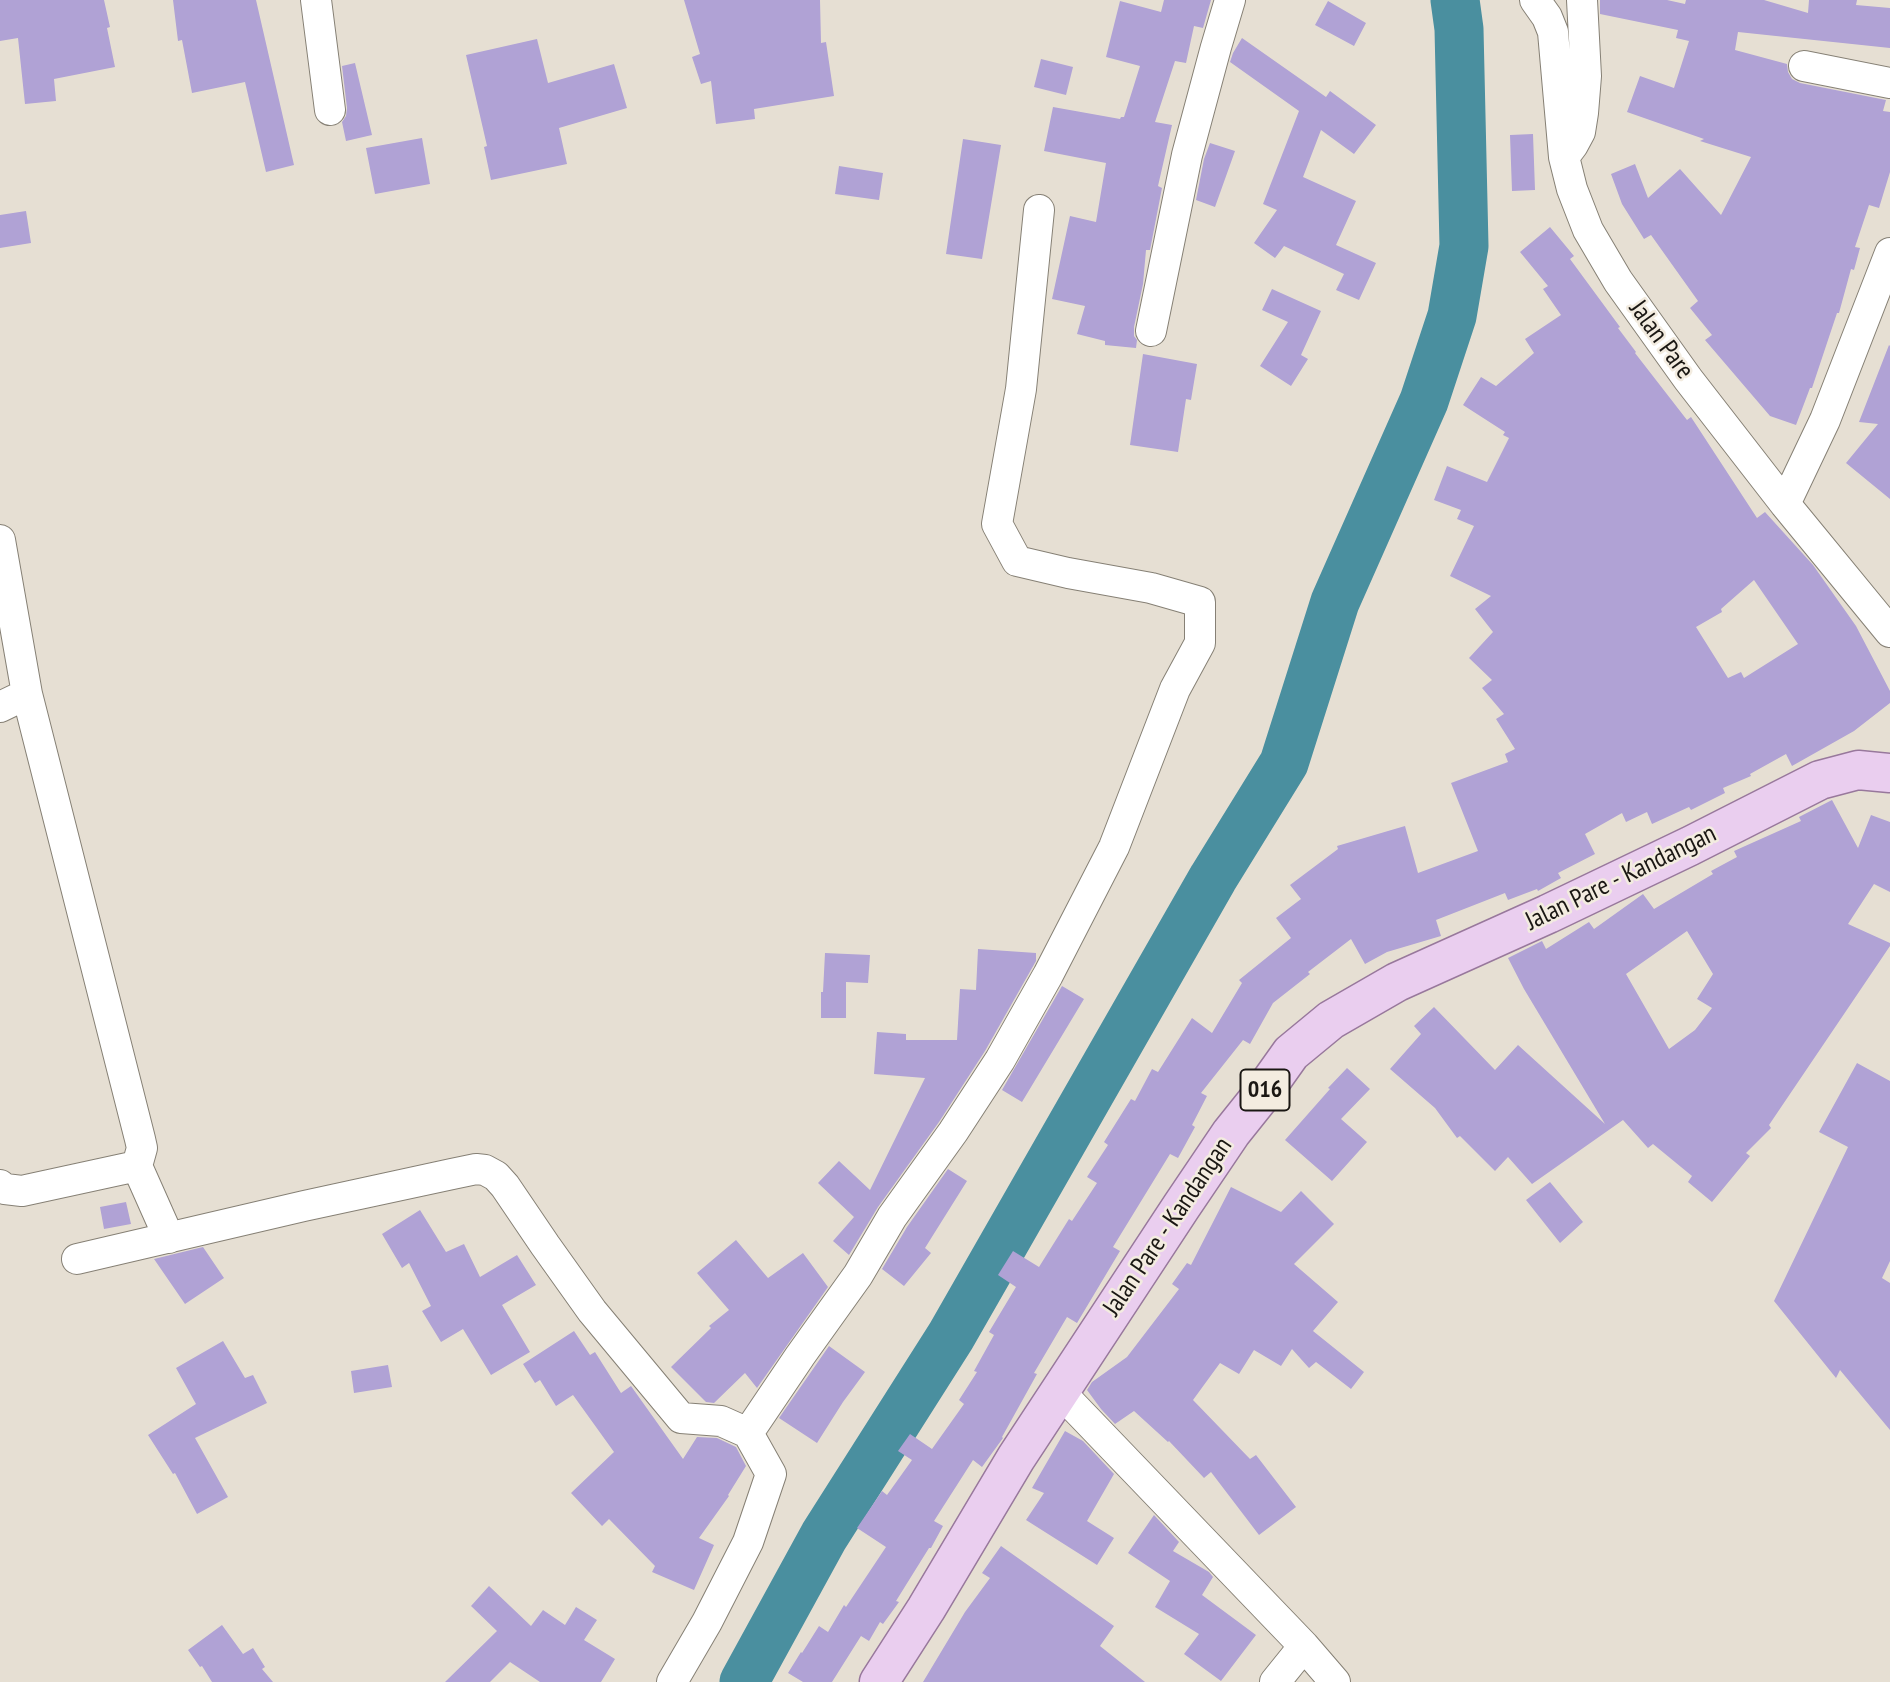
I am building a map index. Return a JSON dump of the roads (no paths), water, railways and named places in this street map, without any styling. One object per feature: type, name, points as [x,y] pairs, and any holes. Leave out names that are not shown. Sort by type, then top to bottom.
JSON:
[{"type":"main road","name":"Jalan Pare - Kandangan","points":[[879,1682],[1016,1458],[1231,1133],[1290,1053],[1331,1020],[1397,982],[1548,914],[1819,780],[1888,766]]},
{"type":"street","points":[[316,0],[330,110]]},
{"type":"street","points":[[1151,331],[1187,155],[1230,0]]},
{"type":"street","name":"Jalan Pare","points":[[1535,0],[1547,17],[1553,32],[1564,157],[1572,189],[1588,230],[1618,281],[1688,379],[1890,632]]},
{"type":"street","points":[[1564,157],[1580,132],[1583,113],[1586,76],[1582,0]]},
{"type":"street","points":[[1804,66],[1890,83]]},
{"type":"street","points":[[748,1433],[858,1275],[892,1217],[1000,1060],[1114,847],[1175,690],[1200,643],[1200,602],[1151,588],[1017,561],[997,524],[1021,389],[1039,210]]},
{"type":"street","points":[[1785,503],[1825,420],[1890,253]]},
{"type":"street","points":[[0,540],[27,694],[142,1148],[137,1166],[169,1238]]},
{"type":"street","points":[[0,706],[27,694]]},
{"type":"street","points":[[0,1185],[5,1189],[22,1191],[137,1166]]},
{"type":"street","points":[[76,1259],[476,1169],[496,1176],[592,1311],[681,1418],[722,1421],[748,1433],[771,1474],[748,1542],[707,1622],[672,1682]]},
{"type":"street","points":[[1060,1392],[1304,1646],[1335,1682]]},
{"type":"street","points":[[1275,1682],[1304,1646]]},
{"type":"waterway","points":[[744,1682],[824,1536],[951,1336],[1213,878],[1284,763],[1335,602],[1424,401],[1452,316],[1464,246],[1459,29],[1455,0]]}]
